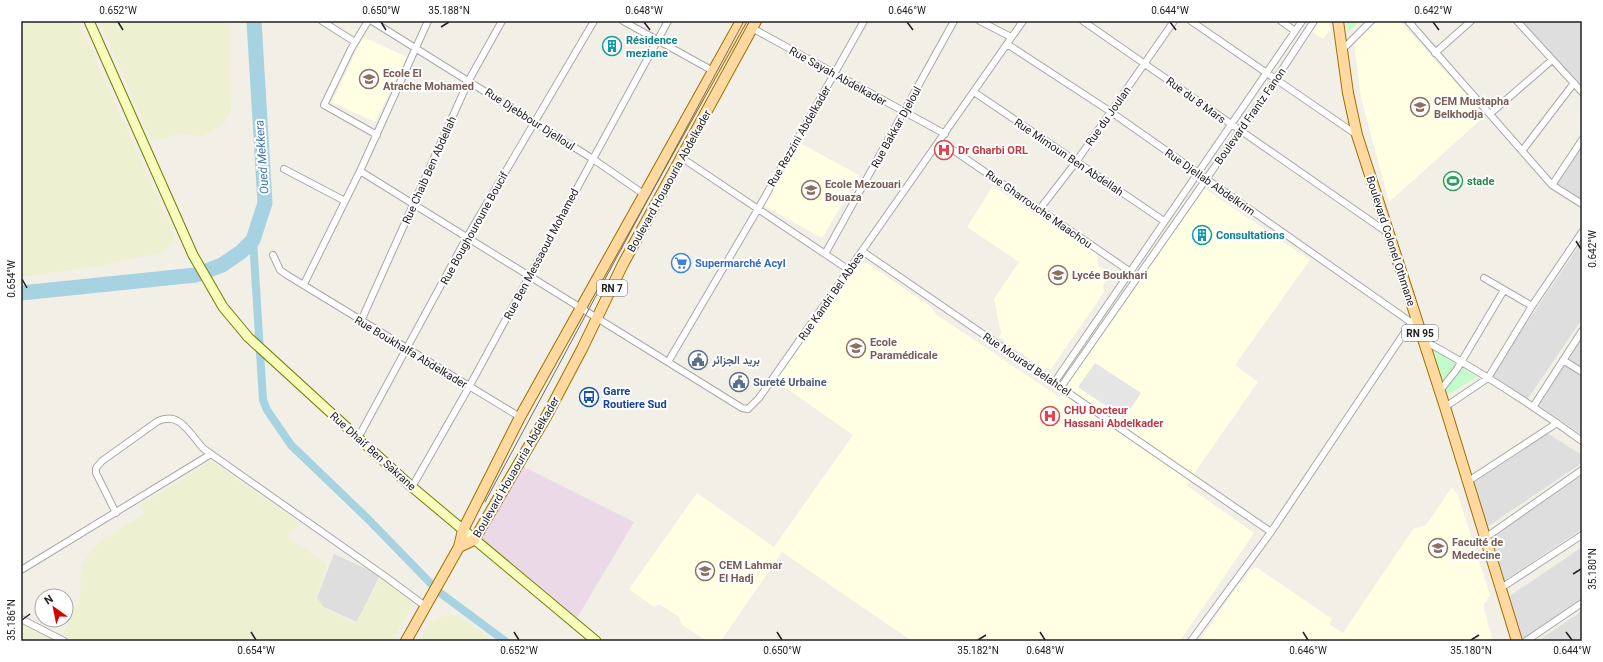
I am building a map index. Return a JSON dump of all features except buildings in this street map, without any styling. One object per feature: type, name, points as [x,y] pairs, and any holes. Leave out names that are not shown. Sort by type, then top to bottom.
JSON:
[{"type":"main road","name":"Rue Dhaif Ben Sakrane","points":[[89,21],[193,254],[223,307],[248,336],[412,487],[596,641]]},
{"type":"main road","name":"Boulevard Houaouria Abdelkader","points":[[459,547],[463,530],[520,417],[741,21]]},
{"type":"main road","name":"Boulevard Colonel Othmane","points":[[1338,21],[1356,135],[1388,233],[1414,320],[1445,407],[1517,641]]},
{"type":"main road","name":"Boulevard Houaouria Abdelkader","points":[[459,547],[474,540],[546,417],[597,319],[623,264],[754,25]]},
{"type":"main road","name":"RN 7","points":[[406,641],[459,547]]},
{"type":"street","points":[[322,21],[355,42]]},
{"type":"street","points":[[368,21],[355,42],[324,105],[377,135]]},
{"type":"street","name":"Rue Djebbour Djelloul","points":[[372,21],[535,122],[593,159],[645,195]]},
{"type":"street","points":[[304,284],[377,135],[428,21]]},
{"type":"street","name":"Rue Chaib Ben Abdellah","points":[[361,321],[414,206],[469,80],[502,21]]},
{"type":"street","name":"Rue Boughouroune Boucif","points":[[358,438],[408,349],[467,238],[594,21]]},
{"type":"street","points":[[623,21],[658,39],[713,71]]},
{"type":"street","name":"Rue Ben Messaoud Mohamed","points":[[412,487],[469,387],[668,21]]},
{"type":"street","name":"Rue Rezzini Abdelkader","points":[[668,362],[758,209],[864,21]]},
{"type":"street","name":"Rue Bakkar Djeloul","points":[[826,254],[905,113],[954,21]]},
{"type":"street","points":[[980,21],[1011,36]]},
{"type":"street","name":"Rue Kandri Bel Abbes","points":[[360,171],[414,206],[717,393],[742,408],[748,409],[754,405],[945,134],[1011,36],[1023,21]]},
{"type":"street","name":"Rue du 8 Mars","points":[[1083,21],[1145,63],[1230,125],[1388,233]]},
{"type":"street","name":"Rue du Joulan","points":[[1040,210],[1076,162],[1174,21]]},
{"type":"street","points":[[1191,21],[1356,135]]},
{"type":"street","points":[[1280,21],[1295,31]]},
{"type":"street","points":[[1054,383],[1302,21]]},
{"type":"street","name":"Boulevard Frantz Fanon","points":[[1061,387],[1276,79],[1314,21]]},
{"type":"street","points":[[1408,21],[1435,53],[1491,113],[1552,185],[1582,204]]},
{"type":"street","points":[[1435,53],[1471,21]]},
{"type":"street","points":[[1517,21],[1582,92]]},
{"type":"street","points":[[1342,50],[1370,22]]},
{"type":"street","name":"Rue Sayah Abdelkader","points":[[754,25],[834,74],[945,134]]},
{"type":"street","name":"Rue Djellab Abdelkrim","points":[[1007,44],[1110,112],[1197,173],[1414,320]]},
{"type":"street","points":[[1491,113],[1552,60]]},
{"type":"street","points":[[1522,151],[1574,83]]},
{"type":"street","name":"Rue Mimoun Ben Abdellah","points":[[974,92],[1164,221]]},
{"type":"street","points":[[1552,185],[1582,140]]},
{"type":"street","name":"Rue Gharrouche Maachou","points":[[940,141],[1138,278]]},
{"type":"street","points":[[682,158],[849,270]]},
{"type":"street","points":[[284,169],[345,201]]},
{"type":"street","points":[[1445,407],[1488,378],[1532,306],[1582,232]]},
{"type":"street","points":[[1149,244],[1157,249]]},
{"type":"street","name":"Rue Mourad Belahcel","points":[[862,251],[1271,532]]},
{"type":"street","name":"Rue Boukhalfa Abdelkader","points":[[273,255],[280,270],[520,417]]},
{"type":"street","points":[[1484,278],[1532,306]]},
{"type":"street","points":[[1439,392],[1462,361],[1504,290]]},
{"type":"street","points":[[1191,641],[1271,532],[1414,320]]},
{"type":"street","points":[[1533,406],[1582,331]]},
{"type":"street","points":[[1422,340],[1462,361],[1533,406],[1582,441]]},
{"type":"street","points":[[1564,360],[1582,372]]},
{"type":"street","points":[[116,513],[96,473],[96,468],[102,461],[158,421],[166,418],[178,421],[196,441],[211,454],[425,606]]},
{"type":"street","points":[[1467,482],[1557,423]]},
{"type":"street","points":[[21,570],[211,454]]},
{"type":"street","points":[[1485,538],[1582,470]]},
{"type":"street","points":[[1501,588],[1582,535]]},
{"type":"street","points":[[1526,641],[1582,603]]},
{"type":"street","points":[[21,619],[64,641]]},
{"type":"shaded area","points":[[21,21],[78,21],[174,234],[171,245],[162,253],[85,268],[21,277]]},
{"type":"shaded area","points":[[100,21],[230,21],[231,111],[225,123],[202,136],[177,134],[151,141]]},
{"type":"shaded area","points":[[1318,21],[1328,21],[1330,30],[1323,39],[1312,32]]},
{"type":"shaded area","name":"CEM Mustapha Belkhodja","points":[[1376,21],[1400,21],[1485,116],[1389,202],[1361,98],[1354,42]]},
{"type":"shaded area","points":[[1521,21],[1582,21],[1582,89]]},
{"type":"shaded area","name":"Ecole El Atrache Mohamed","points":[[363,37],[407,57],[375,122],[332,102]]},
{"type":"shaded area","name":"Ecole Mezouari Bouaza","points":[[798,142],[859,175],[822,238],[763,205]]},
{"type":"shaded area","points":[[1582,144],[1582,199],[1557,183]]},
{"type":"shaded area","name":"Lycée Boukhari","points":[[993,186],[1097,254],[1098,267],[1103,268],[1106,282],[1103,285],[1104,292],[1051,369],[1043,369],[999,337],[1001,333],[994,299],[1019,262],[967,227]]},
{"type":"shaded area","name":"CHU Docteur Hassani Abdelkader","points":[[1204,188],[1310,260],[1235,365],[1258,382],[1186,485],[1254,533],[1180,641],[912,641],[782,552],[721,641],[707,641],[681,624],[679,617],[659,604],[654,607],[629,589],[697,493],[774,547],[853,435],[776,381],[856,265],[867,263],[930,306],[937,315],[1059,397]]},
{"type":"shaded area","points":[[1582,241],[1582,319],[1527,400],[1491,376]]},
{"type":"shaded area","points":[[1582,337],[1582,368],[1568,358]]},
{"type":"shaded area","points":[[1095,363],[1141,393],[1124,418],[1078,387]]},
{"type":"shaded area","points":[[1564,365],[1582,377],[1582,435],[1537,404]]},
{"type":"shaded area","points":[[1547,433],[1582,455],[1582,463],[1487,527],[1470,485]]},
{"type":"shaded area","points":[[211,461],[299,523],[289,538],[327,564],[316,596],[324,608],[355,624],[382,577],[415,601],[392,641],[71,641],[64,637],[63,634],[66,628],[74,628],[74,609],[80,596],[81,566],[88,555],[103,539],[144,514],[139,506]]},
{"type":"shaded area","points":[[522,466],[634,522],[577,618],[481,538]]},
{"type":"shaded area","points":[[1582,475],[1582,529],[1502,582],[1490,539]]},
{"type":"shaded area","name":"Faculté de Medecine","points":[[1452,487],[1458,495],[1490,595],[1483,606],[1493,641],[1199,641],[1240,582],[1243,582],[1249,571],[1256,567],[1332,619],[1329,624],[1343,633],[1413,529],[1426,525]]},
{"type":"shaded area","points":[[1582,547],[1582,599],[1520,641],[1507,598]]},
{"type":"shaded area","points":[[334,554],[380,575],[357,622],[315,603]]},
{"type":"shaded area","points":[[1582,611],[1582,641],[1538,641]]},
{"type":"shaded area","points":[[444,616],[459,616],[493,641],[418,641],[431,621]]},
{"type":"shaded area","points":[[21,624],[55,641],[21,641]]},
{"type":"green space","points":[[1346,21],[1359,21],[1348,32]]},
{"type":"green space","points":[[1429,345],[1477,377],[1444,397]]},
{"type":"waterway","name":"Oued Mekkera","points":[[21,293],[196,275],[222,265],[241,252],[253,240],[265,203],[254,21]]},
{"type":"waterway","points":[[253,240],[263,400],[267,410],[291,445],[368,519],[439,592],[505,641]]},
{"type":"tram line","points":[[485,502],[744,21]]},
{"type":"place","name":"Résidence meziane","points":[[612,46]]},
{"type":"place","name":"Ecole El Atrache Mohamed","points":[[369,79]]},
{"type":"place","name":"CEM Mustapha Belkhodja","points":[[1420,107]]},
{"type":"place","name":"Dr Gharbi ORL","points":[[944,150]]},
{"type":"place","name":"stade","points":[[1453,181]]},
{"type":"place","name":"Ecole Mezouari Bouaza","points":[[811,190]]},
{"type":"place","name":"Consultations","points":[[1202,235]]},
{"type":"place","name":"Supermarché Acyl","points":[[681,263]]},
{"type":"place","name":"Lycée Boukhari","points":[[1058,275]]},
{"type":"place","name":"Ecole Paramédicale","points":[[856,348]]},
{"type":"place","name":"بريد الجزائر","points":[[698,360]]},
{"type":"place","name":"Sureté Urbaine","points":[[739,382]]},
{"type":"place","name":"Garre Routiere Sud","points":[[589,397]]},
{"type":"place","name":"CHU Docteur Hassani Abdelkader","points":[[1050,416]]},
{"type":"place","name":"Faculté de Medecine","points":[[1438,548]]},
{"type":"place","name":"CEM Lahmar El Hadj","points":[[705,571]]}]
